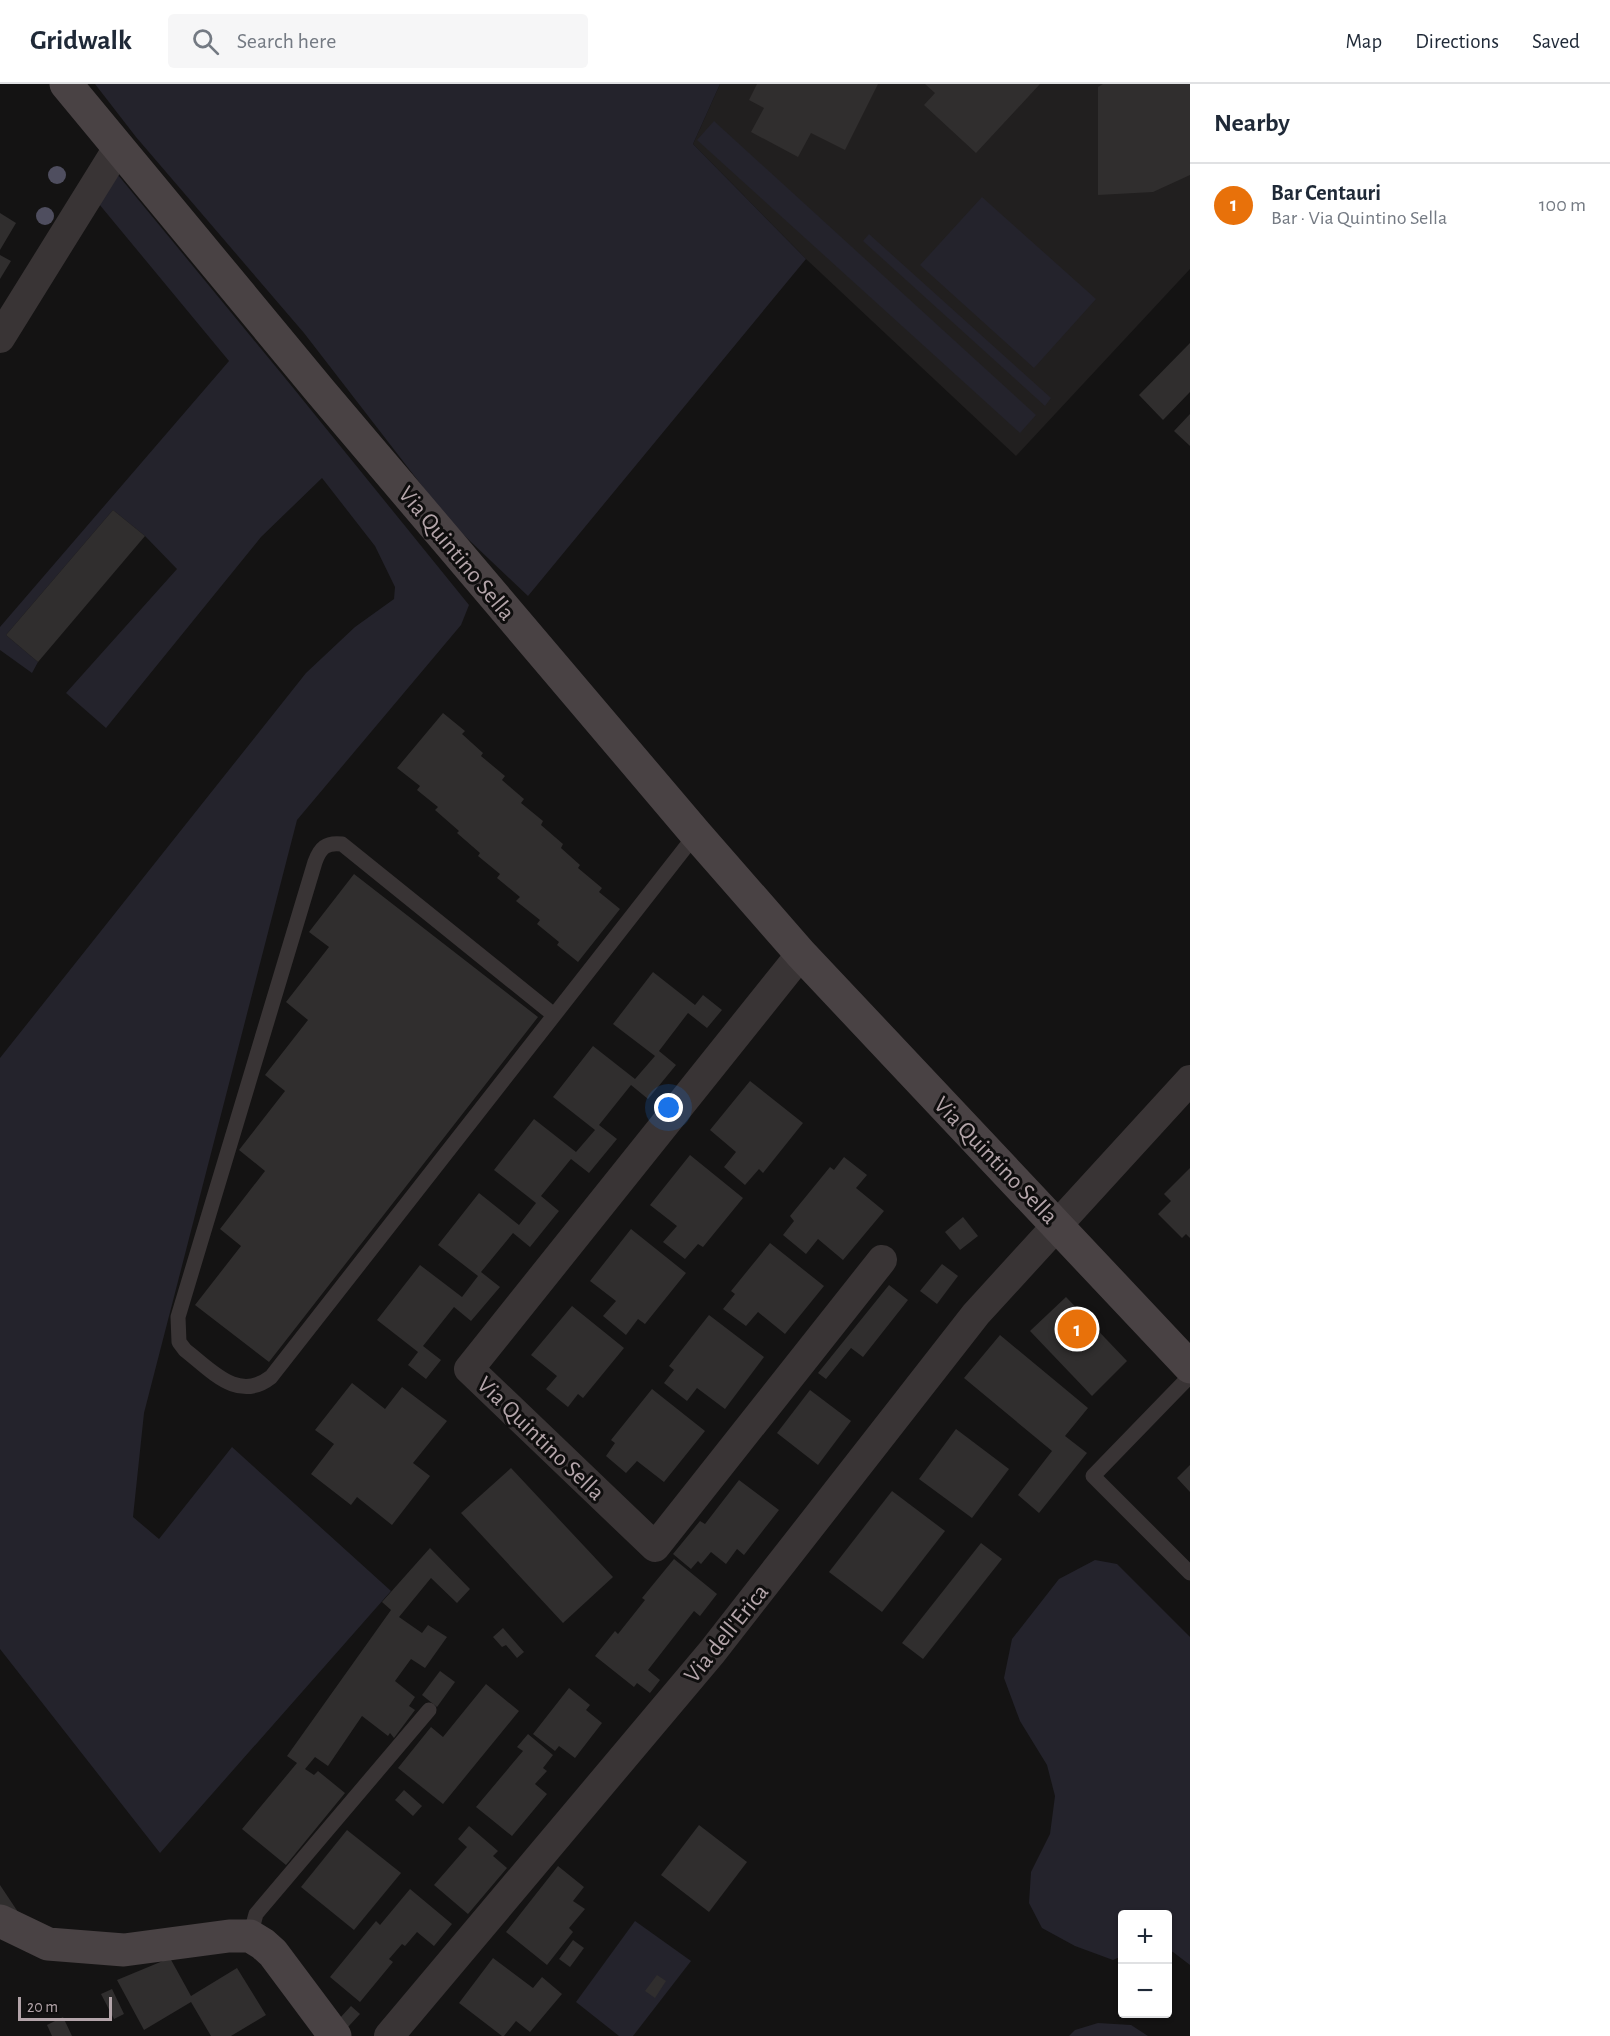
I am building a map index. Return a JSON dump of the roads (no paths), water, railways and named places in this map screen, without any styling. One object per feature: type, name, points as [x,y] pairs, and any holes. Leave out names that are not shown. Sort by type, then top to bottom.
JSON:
[{"type":"street","name":"Via Quintino Sella","points":[[66,84],[321,392],[696,834],[801,954],[1190,1367]]},
{"type":"street","points":[[0,338],[118,148]]},
{"type":"street","name":"Via Quintino Sella","points":[[801,954],[469,1369],[655,1547],[882,1260]]},
{"type":"street","name":"Via dell'Erica","points":[[388,2036],[712,1653],[976,1314],[1190,1080]]},
{"type":"street","points":[[0,1921],[48,1944],[124,1950],[230,1936],[250,1936],[273,1953],[335,2036]]},
{"type":"lane","points":[[554,1015],[342,844],[324,846],[315,862],[178,1317],[179,1342],[184,1350],[235,1386],[248,1387],[262,1384],[271,1377],[696,834]]},
{"type":"lane","points":[[1190,1376],[1093,1476],[1190,1573]]},
{"type":"lane","points":[[250,1936],[256,1914],[429,1710]]},
{"type":"place","name":"Bar Centauri","points":[[1077,1329]]}]
